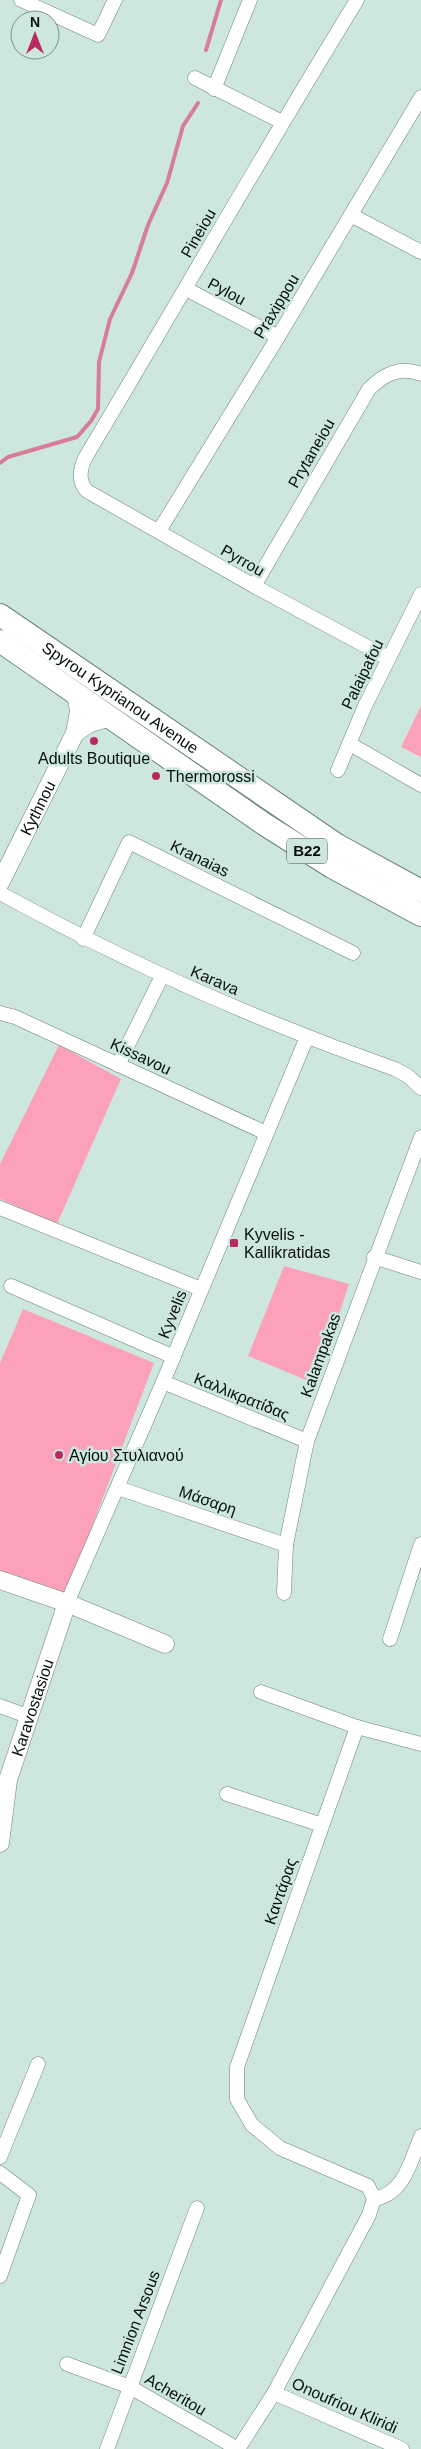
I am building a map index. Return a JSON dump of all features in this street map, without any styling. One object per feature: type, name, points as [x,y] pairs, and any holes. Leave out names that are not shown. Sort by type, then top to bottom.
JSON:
[{"type":"main road","name":"Spyrou Kyprianou Avenue","points":[[0,615],[337,844],[421,891]]},
{"type":"main road","name":"Spyrou Kyprianou Avenue","points":[[0,641],[264,824],[324,862],[421,915]]},
{"type":"street","points":[[21,0],[98,35],[115,0]]},
{"type":"street","points":[[214,89],[250,0]]},
{"type":"street","name":"Pineiou","points":[[84,487],[81,473],[85,458],[186,289],[282,122],[358,0]]},
{"type":"street","points":[[195,78],[282,122]]},
{"type":"street","name":"Praxippou","points":[[159,531],[352,215],[421,97]]},
{"type":"street","points":[[352,215],[421,252]]},
{"type":"street","name":"Pylou","points":[[186,289],[278,337]]},
{"type":"street","name":"Prytaneiou","points":[[254,586],[369,389],[384,375],[393,372],[410,371],[421,374]]},
{"type":"street","name":"Pyrrou","points":[[84,487],[254,586],[388,658]]},
{"type":"street","name":"Palaipafou","points":[[338,770],[365,706],[421,594]]},
{"type":"street","name":"Kythnou","points":[[0,884],[75,733],[78,711],[76,693]]},
{"type":"street","points":[[75,733],[88,724],[111,717]]},
{"type":"street","points":[[350,744],[421,785]]},
{"type":"street","name":"Kranaias","points":[[83,939],[129,842],[352,953]]},
{"type":"street","name":"Karava","points":[[0,893],[83,939],[162,976],[307,1037],[395,1069],[408,1076],[421,1088]]},
{"type":"street","points":[[118,1065],[162,976]]},
{"type":"street","name":"Kissavou","points":[[0,1013],[15,1017],[266,1133]]},
{"type":"street","name":"Kyvelis","points":[[67,1603],[174,1358],[307,1037]]},
{"type":"street","name":"Kalampakas","points":[[284,1593],[286,1545],[307,1441],[374,1257],[421,1137]]},
{"type":"street","points":[[0,1208],[201,1289]]},
{"type":"street","points":[[374,1257],[421,1272]]},
{"type":"street","points":[[11,1286],[174,1358]]},
{"type":"street","name":"Καλλικρατίδας","points":[[163,1382],[307,1441]]},
{"type":"street","name":"Μάσαρη","points":[[118,1488],[286,1545]]},
{"type":"street","points":[[390,1638],[421,1544]]},
{"type":"street","points":[[0,1580],[67,1603],[165,1644]]},
{"type":"street","name":"Karavostasiou","points":[[0,1843],[8,1780],[67,1603]]},
{"type":"street","points":[[261,1692],[357,1727],[421,1744]]},
{"type":"street","points":[[0,1706],[30,1717]]},
{"type":"street","name":"Καντάρας","points":[[357,1727],[237,2067],[237,2099],[252,2125],[280,2148],[368,2186],[374,2200]]},
{"type":"street","points":[[227,1794],[322,1825]]},
{"type":"street","points":[[0,2156],[38,2064]]},
{"type":"street","points":[[238,2449],[274,2393],[369,2215],[374,2200],[384,2198],[397,2190],[421,2136]]},
{"type":"street","points":[[0,2173],[28,2196],[0,2276]]},
{"type":"street","name":"Limnion Arsous","points":[[107,2449],[197,2208]]},
{"type":"street","name":"Acheritou","points":[[66,2364],[130,2387],[238,2449]]},
{"type":"street","name":"Onoufriou Kliridi","points":[[274,2393],[402,2449]]},
{"type":"shaded area","points":[[421,706],[421,757],[401,747]]},
{"type":"shaded area","points":[[59,1045],[121,1079],[57,1224],[0,1199],[0,1164]]},
{"type":"shaded area","points":[[284,1266],[349,1284],[316,1384],[248,1356]]},
{"type":"shaded area","name":"Αγίου Στυλιανού","points":[[23,1309],[154,1363],[61,1608],[0,1571],[0,1363]]},
{"type":"waterway","points":[[206,50],[221,0]]},
{"type":"waterway","points":[[0,463],[8,457],[77,437],[91,421],[98,409],[99,362],[110,319],[132,273],[148,225],[167,183],[183,126],[198,103]]},
{"type":"place","name":"Adults Boutique","points":[[94,741]]},
{"type":"place","name":"Thermorossi","points":[[156,776]]},
{"type":"place","name":"Kyvelis - Kallikratidas","points":[[234,1243]]},
{"type":"place","name":"Αγίου Στυλιανού","points":[[59,1455]]}]
